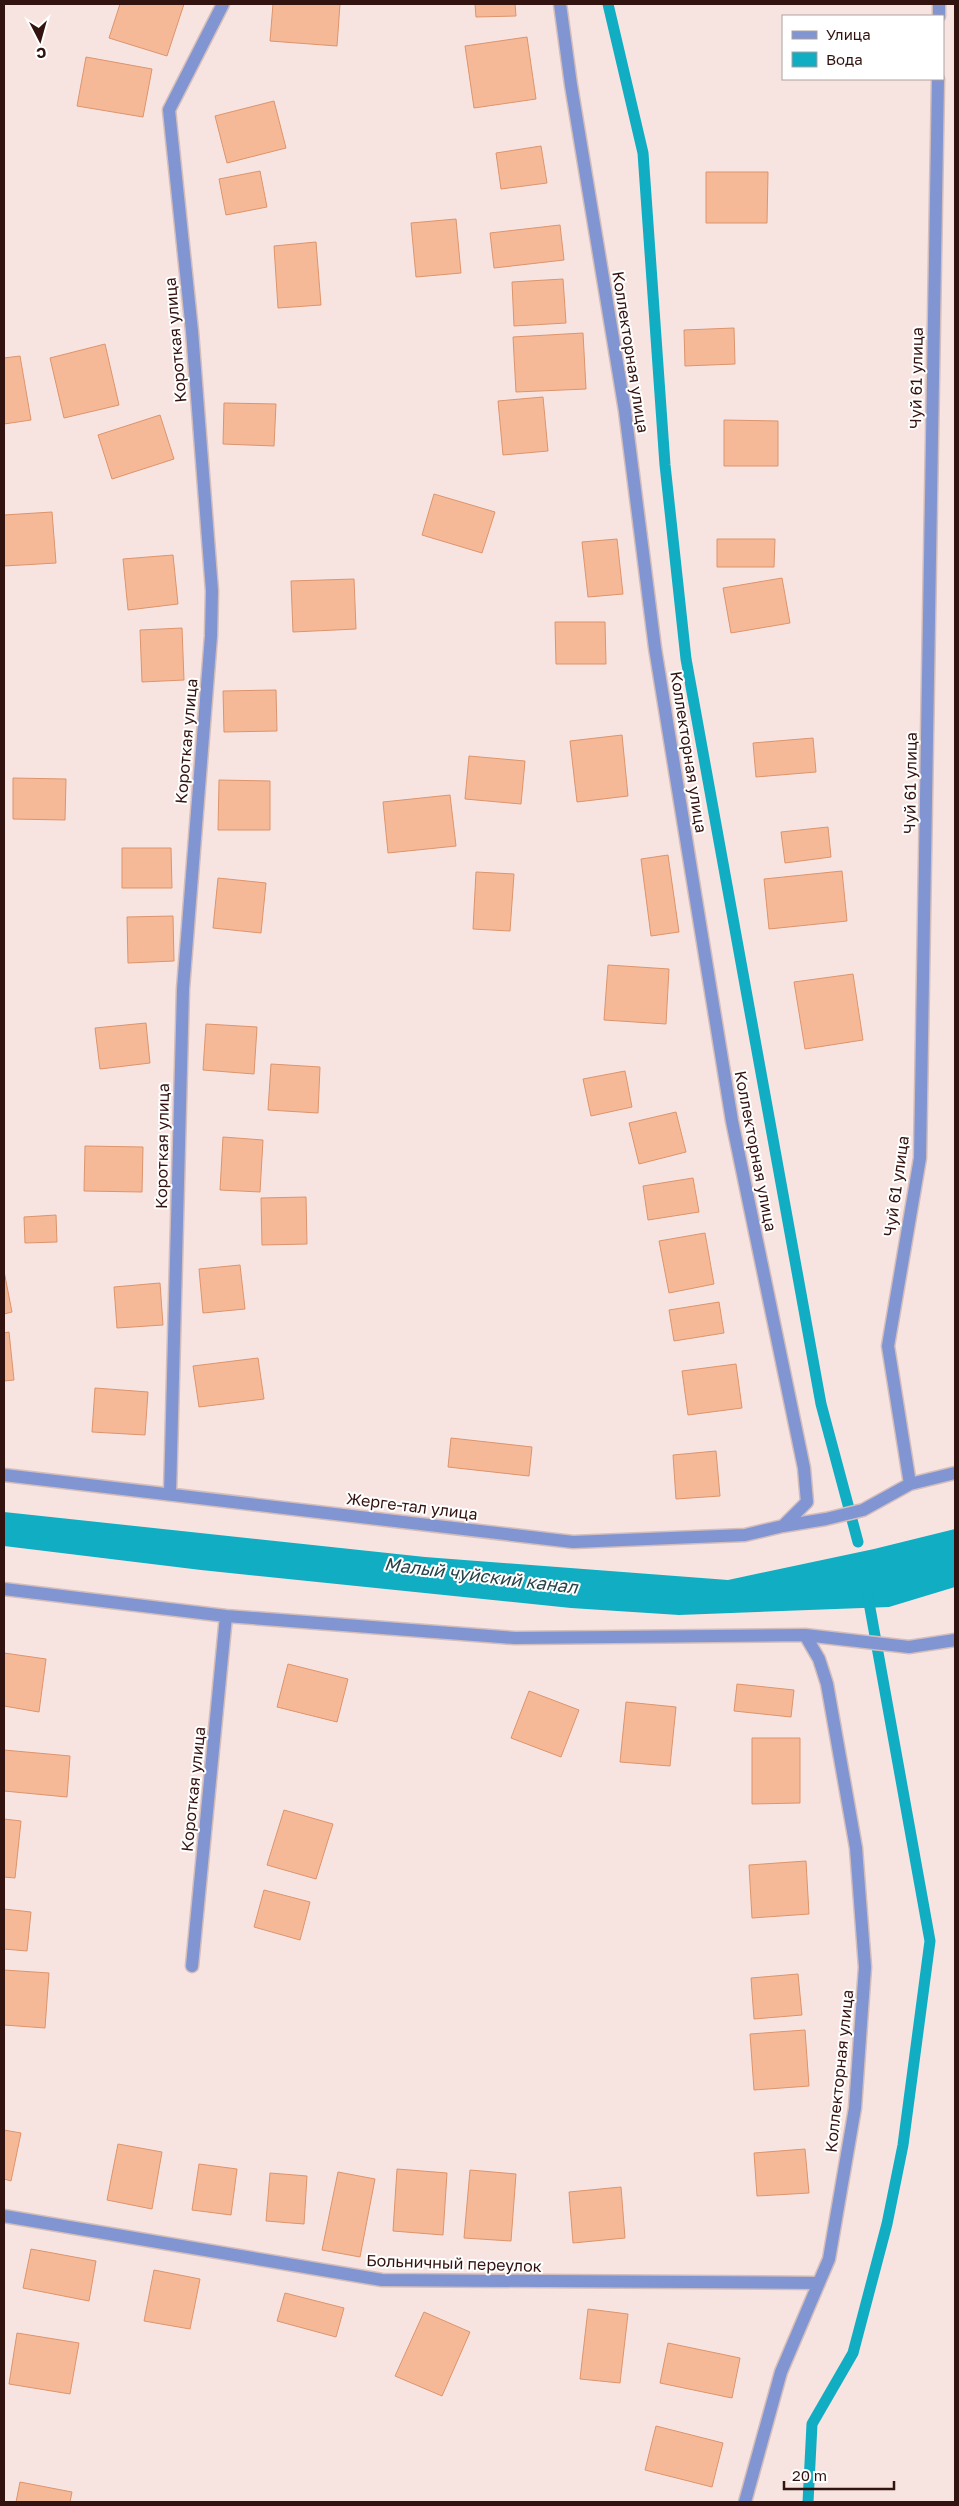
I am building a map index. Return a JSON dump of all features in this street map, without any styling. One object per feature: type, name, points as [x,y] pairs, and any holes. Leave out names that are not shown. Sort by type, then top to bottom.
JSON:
[{"type":"street","name":"Короткая улица","points":[[170,1494],[183,989],[211,636],[212,591],[192,331],[169,110],[222,4]]},
{"type":"street","name":"Коллекторная улица","points":[[560,4],[571,85],[625,411],[655,648],[732,1121],[804,1468],[807,1502],[783,1526]]},
{"type":"street","name":"Чуй 61 улица","points":[[910,1484],[888,1346],[920,1158],[938,80]]},
{"type":"street","points":[[910,1484],[955,1473]]},
{"type":"street","name":"Жерге-тал улица","points":[[4,1475],[573,1542],[745,1535],[863,1510],[910,1484]]},
{"type":"street","points":[[4,1589],[226,1616],[515,1638],[805,1635],[909,1647],[955,1640]]},
{"type":"street","name":"Короткая улица","points":[[192,1966],[226,1616]]},
{"type":"street","name":"Коллекторная улица","points":[[745,2502],[781,2372],[829,2259],[854,2108],[865,1966],[856,1848],[828,1693],[819,1660],[805,1635]]},
{"type":"street","name":"Больничный переулок","points":[[4,2216],[382,2280],[819,2283]]},
{"type":"water","name":"Малый чуйский канал","points":[[4,1512],[425,1557],[728,1580],[874,1549],[955,1529],[955,1587],[889,1607],[679,1615],[571,1608],[201,1570],[4,1546]]},
{"type":"building","points":[[120,4],[184,4],[167,56],[109,38]]},
{"type":"building","points":[[273,4],[340,4],[337,46],[270,41]]},
{"type":"building","points":[[475,4],[515,4],[516,16],[476,17]]},
{"type":"building","points":[[527,37],[536,99],[474,108],[465,46]]},
{"type":"building","points":[[86,57],[152,69],[143,117],[77,106]]},
{"type":"building","points":[[274,101],[286,148],[227,163],[215,116]]},
{"type":"building","points":[[541,146],[547,183],[501,189],[496,153]]},
{"type":"building","points":[[260,171],[267,207],[226,215],[219,179]]},
{"type":"building","points":[[706,172],[768,172],[767,223],[706,223]]},
{"type":"building","points":[[456,219],[461,273],[416,277],[411,223]]},
{"type":"building","points":[[560,225],[564,260],[494,268],[490,233]]},
{"type":"building","points":[[316,242],[321,305],[278,308],[274,246]]},
{"type":"building","points":[[563,279],[566,323],[514,326],[512,282]]},
{"type":"building","points":[[734,328],[735,364],[685,366],[684,330]]},
{"type":"building","points":[[583,333],[586,389],[516,392],[513,337]]},
{"type":"building","points":[[105,344],[119,405],[64,418],[50,358]]},
{"type":"building","points":[[20,356],[31,420],[4,424],[4,358]]},
{"type":"building","points":[[543,397],[548,451],[503,455],[498,401]]},
{"type":"building","points":[[224,403],[276,404],[274,446],[223,444]]},
{"type":"building","points":[[160,415],[174,459],[112,479],[98,435]]},
{"type":"building","points":[[724,420],[778,421],[778,466],[724,466]]},
{"type":"building","points":[[434,494],[495,512],[482,553],[422,535]]},
{"type":"building","points":[[52,512],[56,563],[4,566],[4,515]]},
{"type":"building","points":[[617,539],[623,594],[588,597],[582,542]]},
{"type":"building","points":[[717,539],[775,539],[774,567],[717,567]]},
{"type":"building","points":[[173,555],[178,604],[128,610],[123,559]]},
{"type":"building","points":[[782,578],[790,623],[731,633],[723,588]]},
{"type":"building","points":[[354,579],[356,629],[293,632],[291,581]]},
{"type":"building","points":[[555,622],[605,622],[606,664],[556,664]]},
{"type":"building","points":[[182,628],[184,680],[142,682],[140,630]]},
{"type":"building","points":[[276,690],[277,731],[224,732],[223,691]]},
{"type":"building","points":[[622,735],[628,796],[577,802],[570,741]]},
{"type":"building","points":[[813,738],[816,772],[756,777],[753,743]]},
{"type":"building","points":[[469,756],[525,761],[521,804],[465,799]]},
{"type":"building","points":[[13,778],[66,779],[65,820],[13,819]]},
{"type":"building","points":[[219,780],[270,781],[270,830],[218,830]]},
{"type":"building","points":[[450,795],[456,846],[388,853],[383,802]]},
{"type":"building","points":[[828,827],[831,857],[785,863],[781,832]]},
{"type":"building","points":[[122,848],[171,848],[172,888],[122,888]]},
{"type":"building","points":[[668,855],[679,932],[651,936],[641,859]]},
{"type":"building","points":[[842,871],[847,921],[769,929],[764,879]]},
{"type":"building","points":[[476,872],[514,874],[510,931],[473,929]]},
{"type":"building","points":[[218,878],[266,883],[261,933],[213,928]]},
{"type":"building","points":[[173,916],[174,961],[128,963],[127,917]]},
{"type":"building","points":[[608,965],[669,969],[666,1024],[604,1020]]},
{"type":"building","points":[[853,974],[863,1040],[805,1049],[794,982]]},
{"type":"building","points":[[146,1023],[150,1063],[100,1069],[95,1028]]},
{"type":"building","points":[[206,1024],[257,1027],[254,1074],[203,1070]]},
{"type":"building","points":[[271,1064],[320,1067],[318,1113],[268,1110]]},
{"type":"building","points":[[625,1071],[632,1107],[591,1116],[583,1079]]},
{"type":"building","points":[[676,1112],[686,1152],[639,1164],[629,1123]]},
{"type":"building","points":[[223,1137],[263,1140],[260,1192],[220,1190]]},
{"type":"building","points":[[85,1146],[143,1147],[142,1192],[84,1191]]},
{"type":"building","points":[[693,1178],[699,1212],[648,1220],[643,1186]]},
{"type":"building","points":[[306,1197],[307,1244],[262,1245],[261,1198]]},
{"type":"building","points":[[56,1215],[57,1242],[25,1243],[24,1217]]},
{"type":"building","points":[[705,1233],[714,1284],[669,1293],[659,1241]]},
{"type":"building","points":[[240,1265],[245,1309],[203,1313],[199,1269]]},
{"type":"building","points":[[4,1271],[12,1312],[4,1314]]},
{"type":"building","points":[[160,1283],[163,1325],[117,1328],[114,1287]]},
{"type":"building","points":[[719,1302],[724,1333],[674,1341],[669,1310]]},
{"type":"building","points":[[9,1332],[14,1380],[4,1381],[4,1333]]},
{"type":"building","points":[[258,1358],[264,1399],[199,1407],[193,1366]]},
{"type":"building","points":[[736,1364],[742,1408],[688,1415],[682,1371]]},
{"type":"building","points":[[95,1388],[148,1392],[145,1435],[92,1432]]},
{"type":"building","points":[[451,1438],[532,1447],[529,1476],[448,1467]]},
{"type":"building","points":[[716,1451],[720,1496],[676,1499],[673,1455]]},
{"type":"building","points":[[4,1653],[46,1659],[39,1712],[4,1706]]},
{"type":"building","points":[[288,1664],[348,1679],[337,1722],[277,1707]]},
{"type":"building","points":[[737,1684],[794,1690],[791,1717],[734,1711]]},
{"type":"building","points":[[529,1691],[579,1710],[561,1757],[511,1738]]},
{"type":"building","points":[[626,1702],[676,1707],[670,1766],[620,1762]]},
{"type":"building","points":[[752,1738],[800,1738],[800,1803],[752,1804]]},
{"type":"building","points":[[4,1750],[70,1756],[67,1797],[4,1791]]},
{"type":"building","points":[[284,1810],[333,1824],[316,1879],[267,1865]]},
{"type":"building","points":[[4,1819],[21,1821],[15,1878],[4,1877]]},
{"type":"building","points":[[806,1861],[809,1914],[752,1918],[749,1865]]},
{"type":"building","points":[[264,1890],[310,1902],[300,1940],[254,1927]]},
{"type":"building","points":[[4,1909],[31,1912],[27,1951],[4,1949]]},
{"type":"building","points":[[4,1970],[49,1973],[45,2028],[4,2025]]},
{"type":"building","points":[[798,1974],[802,2015],[754,2019],[751,1978]]},
{"type":"building","points":[[805,2030],[809,2086],[754,2090],[750,2034]]},
{"type":"building","points":[[4,2130],[21,2133],[11,2181],[4,2179]]},
{"type":"building","points":[[118,2144],[162,2152],[152,2209],[107,2200]]},
{"type":"building","points":[[805,2149],[809,2193],[757,2196],[754,2153]]},
{"type":"building","points":[[199,2164],[237,2169],[231,2215],[192,2210]]},
{"type":"building","points":[[397,2169],[447,2173],[443,2235],[393,2231]]},
{"type":"building","points":[[470,2170],[516,2174],[511,2241],[464,2238]]},
{"type":"building","points":[[338,2172],[375,2179],[360,2257],[322,2250]]},
{"type":"building","points":[[270,2173],[307,2176],[304,2224],[266,2221]]},
{"type":"building","points":[[621,2187],[625,2238],[573,2243],[569,2192]]},
{"type":"building","points":[[31,2249],[96,2261],[89,2301],[23,2288]]},
{"type":"building","points":[[154,2270],[200,2279],[190,2329],[144,2321]]},
{"type":"building","points":[[285,2293],[344,2308],[336,2337],[277,2321]]},
{"type":"building","points":[[588,2309],[628,2314],[620,2383],[580,2379]]},
{"type":"building","points":[[424,2312],[470,2332],[442,2396],[395,2376]]},
{"type":"building","points":[[17,2333],[79,2343],[70,2394],[9,2384]]},
{"type":"building","points":[[668,2343],[740,2358],[732,2398],[660,2383]]},
{"type":"building","points":[[656,2426],[723,2443],[712,2487],[645,2470]]},
{"type":"building","points":[[20,2482],[72,2492],[70,2502],[16,2502]]},
{"type":"waterway","points":[[608,4],[643,153],[665,465],[686,659],[821,1404],[858,1542]]},
{"type":"waterway","points":[[808,2502],[812,2424],[853,2353],[887,2224],[903,2145],[930,1941],[868,1597]]}]
